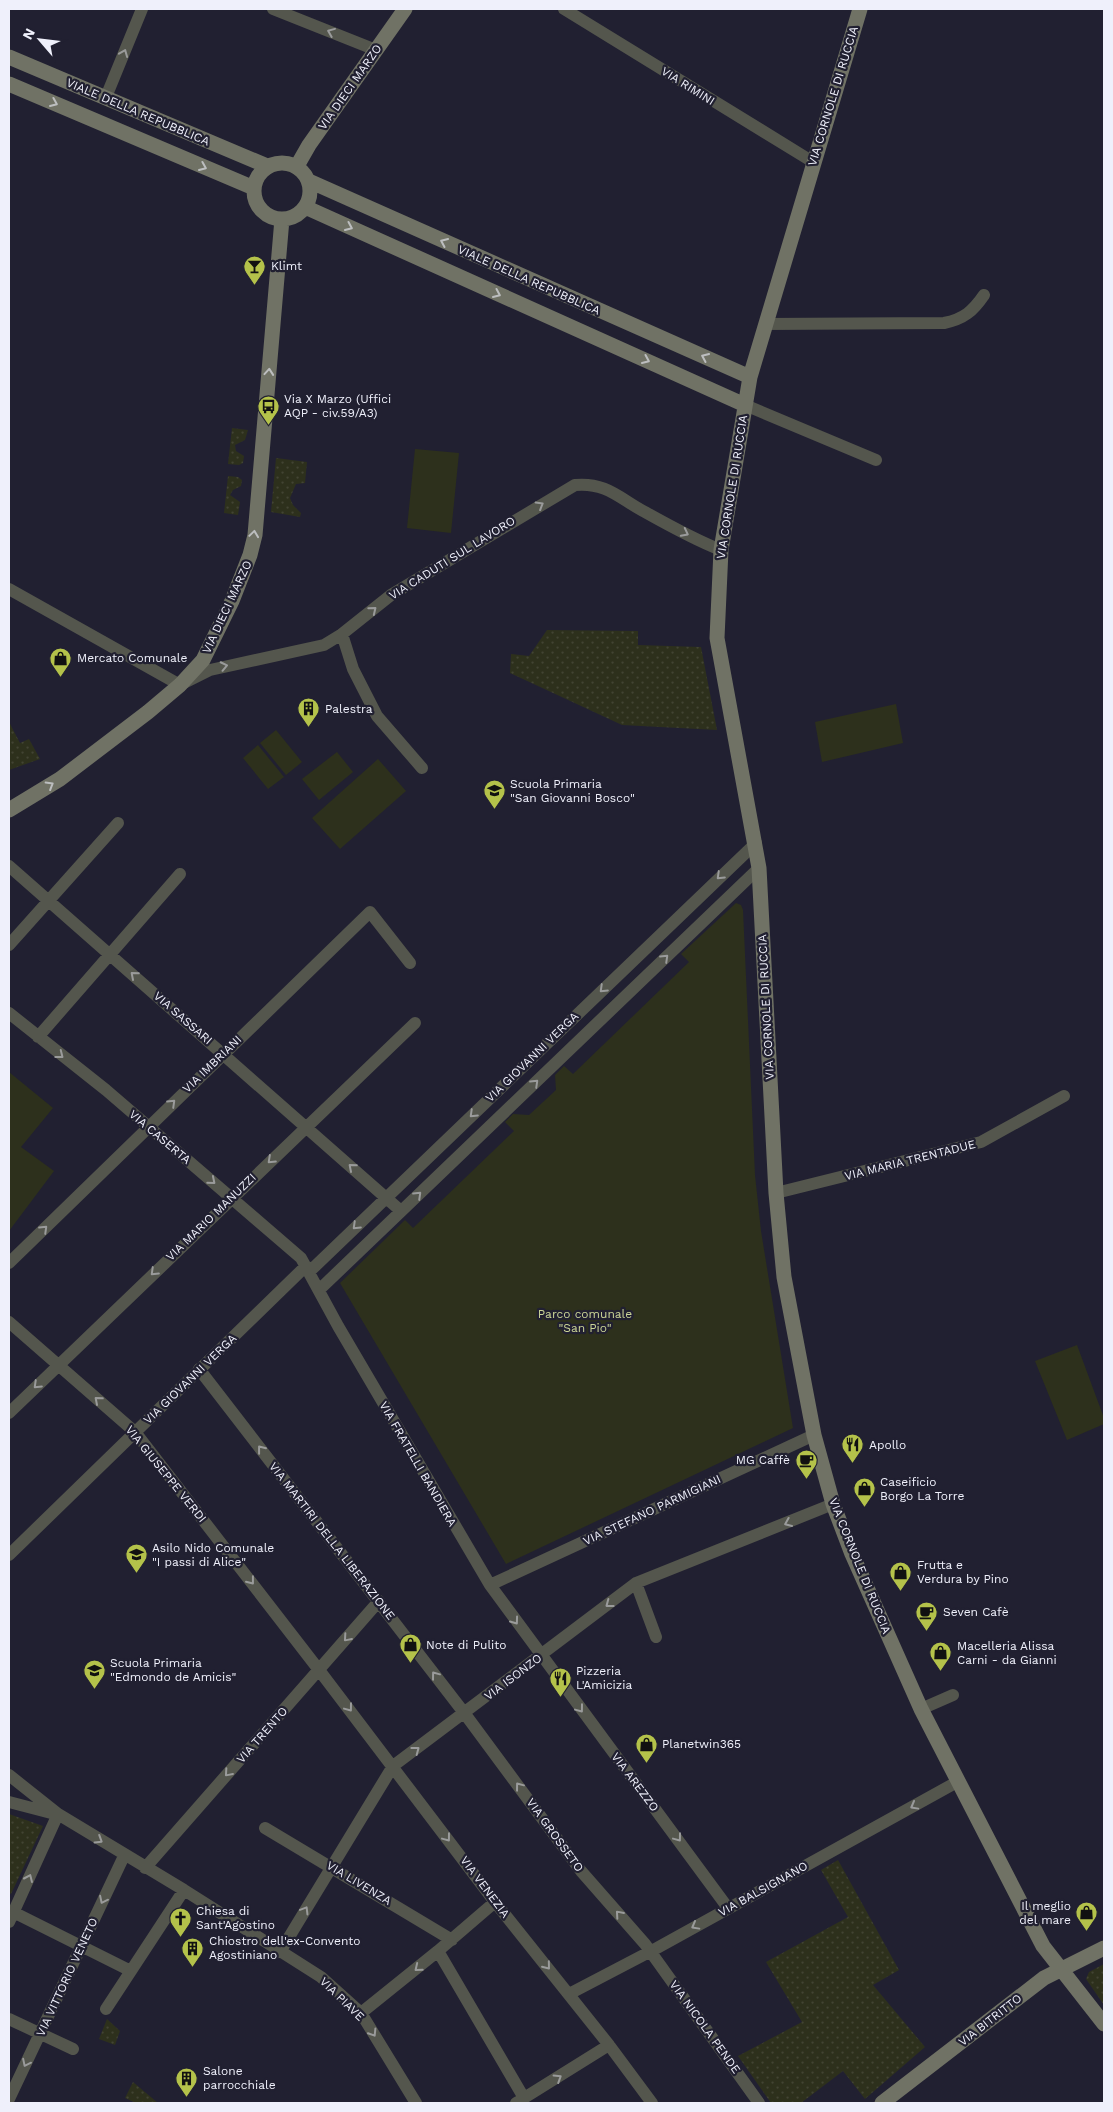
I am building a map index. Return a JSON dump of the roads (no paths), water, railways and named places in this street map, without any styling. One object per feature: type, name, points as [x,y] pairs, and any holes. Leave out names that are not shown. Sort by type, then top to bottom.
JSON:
[{"type":"main road","name":"VIA DIECI MARZO","points":[[296,166],[405,9]]},
{"type":"main road","name":"VIA CORNOLE DI RUCCIA","points":[[860,9],[750,377],[721,550],[717,638],[756,843],[759,868],[776,1193],[784,1277],[814,1435],[833,1504],[921,1709],[957,1782],[1043,1946],[1104,2024]]},
{"type":"main road","name":"VIALE DELLA REPUBBLICA","points":[[9,57],[268,166]]},
{"type":"main road","name":"VIALE DELLA REPUBBLICA","points":[[9,84],[254,188]]},
{"type":"main road","points":[[284,162],[296,166],[309,181],[310,190],[305,207],[299,213],[282,219],[273,218],[260,208],[256,201],[254,188],[258,175],[268,166],[284,162]]},
{"type":"main road","name":"VIALE DELLA REPUBBLICA","points":[[309,181],[750,377]]},
{"type":"main road","name":"VIALE DELLA REPUBBLICA","points":[[305,207],[745,404]]},
{"type":"main road","name":"VIA DIECI MARZO","points":[[9,810],[60,779],[180,685],[203,660],[232,601],[250,555],[255,535],[282,219]]},
{"type":"main road","name":"VIA BITRITTO","points":[[882,2103],[1044,1978],[1104,1948]]},
{"type":"street","points":[[106,97],[142,9]]},
{"type":"street","points":[[273,9],[376,50]]},
{"type":"street","name":"VIA RIMINI","points":[[564,9],[813,162]]},
{"type":"street","points":[[765,324],[944,323],[955,321],[969,314],[984,295]]},
{"type":"street","points":[[745,404],[876,460]]},
{"type":"street","name":"VIA CADUTI SUL LAVORO","points":[[180,685],[210,670],[324,645],[342,634],[391,594],[576,485],[588,484],[613,491],[643,511],[721,550]]},
{"type":"street","points":[[9,588],[180,685]]},
{"type":"street","points":[[342,634],[353,670],[377,716],[422,768]]},
{"type":"street","points":[[9,945],[118,823]]},
{"type":"street","name":"VIA GIOVANNI VERGA","points":[[9,1555],[200,1369],[386,1197],[756,843]]},
{"type":"street","name":"VIA SASSARI","points":[[9,866],[401,1211]]},
{"type":"street","name":"VIA GIOVANNI VERGA","points":[[319,1290],[759,868]]},
{"type":"street","points":[[38,1037],[180,874]]},
{"type":"street","name":"VIA IMBRIANI","points":[[9,1263],[370,912],[410,963]]},
{"type":"street","name":"VIA CASERTA","points":[[9,1013],[231,1197],[301,1258],[307,1269]]},
{"type":"street","name":"VIA MARIO MANUZZI","points":[[9,1413],[231,1197],[415,1023]]},
{"type":"street","name":"VIA MARIA TRENTADUE","points":[[776,1193],[981,1142],[1064,1096]]},
{"type":"street","name":"VIA FRATELLI BANDIERA","points":[[307,1269],[338,1326],[490,1586],[540,1656]]},
{"type":"street","name":"VIA GIUSEPPE VERDI","points":[[9,1322],[135,1432],[319,1670]]},
{"type":"street","name":"VIA MARTIRI DELLA LIBERAZIONE","points":[[200,1369],[465,1714]]},
{"type":"street","name":"VIA STEFANO PARMIGIANI","points":[[490,1586],[814,1435]]},
{"type":"street","name":"VIA ISONZO","points":[[280,1952],[393,1766],[465,1714],[636,1583],[833,1504]]},
{"type":"street","points":[[636,1583],[656,1637]]},
{"type":"street","name":"VIA TRENTO","points":[[145,1868],[379,1602]]},
{"type":"street","name":"VIA AREZZO","points":[[540,1656],[728,1908]]},
{"type":"street","name":"VIA VENEZIA","points":[[319,1670],[495,1902],[609,2045],[652,2103]]},
{"type":"street","points":[[921,1709],[953,1695]]},
{"type":"street","name":"VIA GROSSETO","points":[[465,1714],[581,1871],[650,1951]]},
{"type":"street","points":[[9,1776],[58,1814]]},
{"type":"street","name":"VIA BALSIGNANO","points":[[569,1994],[957,1782]]},
{"type":"street","points":[[9,1802],[58,1814]]},
{"type":"street","points":[[58,1814],[11,1917],[81,1945],[131,1971]]},
{"type":"street","name":"VIA PIAVE","points":[[58,1814],[124,1856],[184,1890],[321,1978],[361,2014],[416,2103]]},
{"type":"street","name":"VIA LIVENZA","points":[[265,1828],[452,1940]]},
{"type":"street","name":"VIA VITTORIO VENETO","points":[[9,2098],[124,1856]]},
{"type":"street","points":[[106,2009],[184,1890]]},
{"type":"street","points":[[361,2014],[438,1952],[495,1902]]},
{"type":"street","name":"VIA NICOLA PENDE","points":[[650,1951],[759,2103]]},
{"type":"street","points":[[438,1952],[520,2101],[609,2045]]},
{"type":"street","points":[[9,2019],[72,2050]]},
{"type":"place","name":"Klimt","points":[[255,285]]},
{"type":"place","name":"Via X Marzo (Uffici AQP - civ.59/A3)","points":[[268,425]]},
{"type":"place","name":"Mercato Comunale","points":[[61,677]]},
{"type":"place","name":"Palestra","points":[[309,728]]},
{"type":"place","name":"Scuola Primaria \"San Giovanni Bosco\"","points":[[494,810]]},
{"type":"place","name":"Apollo","points":[[853,1464]]},
{"type":"place","name":"MG Caffè","points":[[806,1479]]},
{"type":"place","name":"Caseificio Borgo La Torre","points":[[864,1508]]},
{"type":"place","name":"Asilo Nido Comunale \"I passi di Alice\"","points":[[136,1574]]},
{"type":"place","name":"Frutta e Verdura by Pino","points":[[901,1591]]},
{"type":"place","name":"Seven Cafè","points":[[927,1631]]},
{"type":"place","name":"Note di Pulito","points":[[410,1664]]},
{"type":"place","name":"Macelleria Alissa Carni - da Gianni","points":[[941,1672]]},
{"type":"place","name":"Scuola Primaria \"Edmondo de Amicis\"","points":[[94,1689]]},
{"type":"place","name":"Pizzeria L'Amicizia","points":[[560,1697]]},
{"type":"place","name":"Planetwin365","points":[[646,1763]]},
{"type":"place","name":"Il meglio del mare","points":[[1087,1932]]},
{"type":"place","name":"Chiesa di Sant'Agostino","points":[[180,1937]]},
{"type":"place","name":"Chiostro dell'ex-Convento Agostiniano","points":[[193,1967]]},
{"type":"place","name":"Salone parrocchiale","points":[[187,2097]]},
{"type":"park label","name":"Parco comunale \"San Pio\"","points":[[585,1321]]}]
